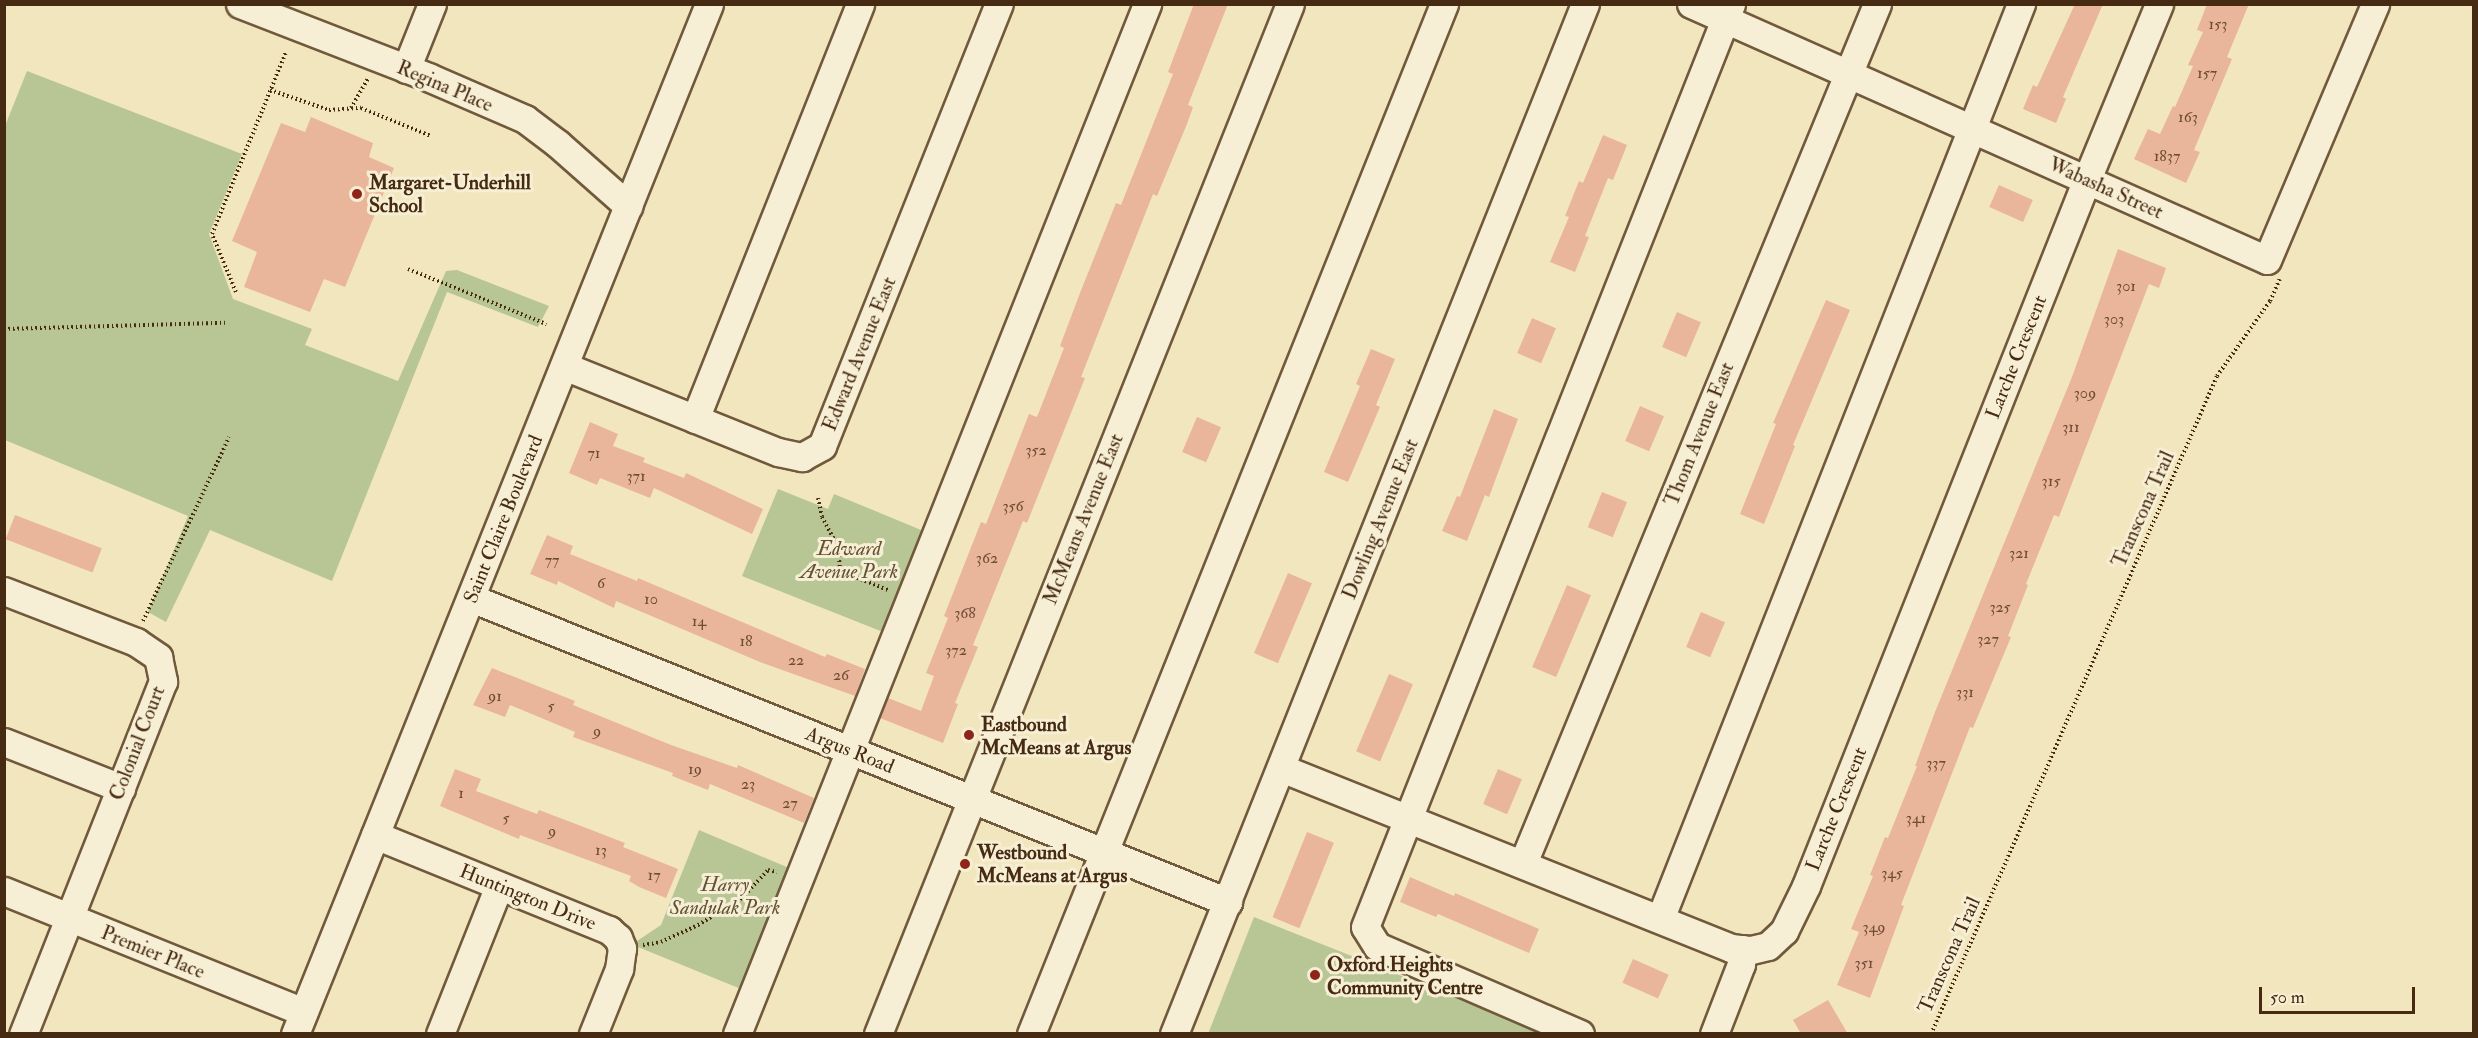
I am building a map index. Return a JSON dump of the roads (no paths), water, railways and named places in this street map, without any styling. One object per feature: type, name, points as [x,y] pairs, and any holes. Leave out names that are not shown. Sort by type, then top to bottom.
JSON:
[{"type":"street","name":"Regina Place","points":[[240,4],[278,12],[525,119],[558,144],[628,206]]},
{"type":"street","points":[[406,69],[432,4]]},
{"type":"street","name":"Saint Claire Boulevard","points":[[299,1023],[709,4]]},
{"type":"street","points":[[695,419],[860,4]]},
{"type":"street","name":"Edward Avenue East","points":[[564,366],[778,452],[802,457],[822,446],[999,4]]},
{"type":"street","points":[[737,1034],[1147,4]]},
{"type":"street","name":"McMeans Avenue East","points":[[878,1034],[1290,4]]},
{"type":"street","points":[[1031,1034],[1444,4]]},
{"type":"street","name":"Dowling Avenue East","points":[[1174,1034],[1585,4]]},
{"type":"street","name":"Wabasha Street","points":[[1691,4],[1728,12],[1847,73],[2087,179],[2274,268],[2375,4]]},
{"type":"street","name":"Thom Avenue East","points":[[1523,863],[1877,4]]},
{"type":"street","points":[[1660,919],[1970,128],[2021,4]]},
{"type":"street","name":"Larche Crescent","points":[[1281,768],[1731,948],[1751,951],[1768,946],[1784,931],[1806,886],[2087,179],[2159,4]]},
{"type":"street","points":[[1580,1034],[1377,946],[1365,927],[1728,12]]},
{"type":"street","name":"Colonial Court","points":[[4,591],[136,642],[158,657],[163,681],[23,1034]]},
{"type":"street","name":"Argus Road","points":[[471,598],[1103,854],[1228,902]]},
{"type":"street","points":[[4,742],[121,788]]},
{"type":"street","name":"Huntington Drive","points":[[375,835],[609,930],[618,938],[622,948],[619,969],[593,1034]]},
{"type":"street","points":[[440,1034],[499,886]]},
{"type":"street","name":"Premier Place","points":[[4,891],[69,917],[299,1023]]},
{"type":"street","points":[[1714,1034],[1741,964],[1742,949]]},
{"type":"place","name":"Margaret-Underhill School","points":[[357,194]]},
{"type":"place","name":"Eastbound McMeans at Argus","points":[[969,735]]},
{"type":"place","name":"Westbound McMeans at Argus","points":[[965,864]]},
{"type":"place","name":"Oxford Heights Community Centre","points":[[1315,975]]},
{"type":"park label","name":"Edward Avenue Park","points":[[849,560]]},
{"type":"park label","name":"Harry Sandulak Park","points":[[725,896]]}]
